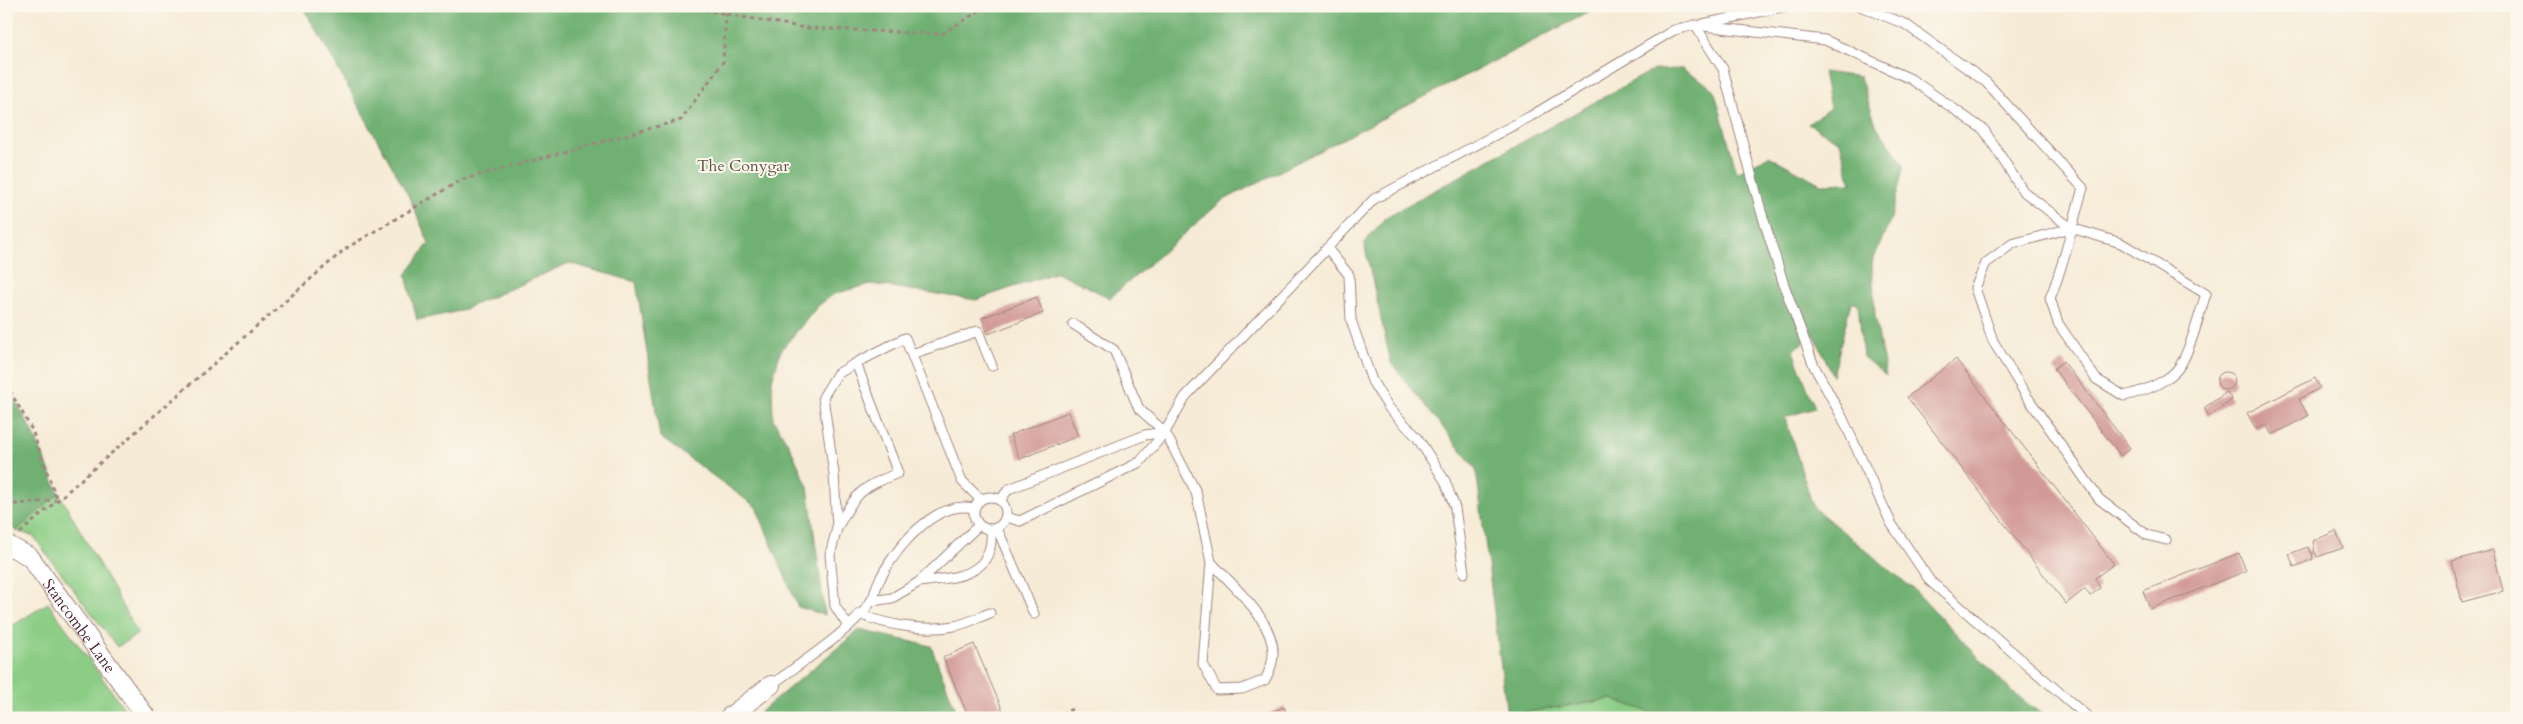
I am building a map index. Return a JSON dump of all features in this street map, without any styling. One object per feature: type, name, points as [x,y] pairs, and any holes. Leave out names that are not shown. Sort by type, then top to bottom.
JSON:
[{"type":"street","name":"Stancombe Lane","points":[[6,544],[30,557],[147,718]]},
{"type":"street","points":[[728,718],[771,684]]},
{"type":"lane","points":[[1006,517],[1020,521],[1140,462],[1164,432],[1185,397],[1374,199],[1531,116],[1674,30],[1787,6]]},
{"type":"lane","points":[[1695,25],[1825,40],[1911,78],[1984,130],[2023,191],[2071,228],[2121,244],[2206,294],[2181,366],[2159,384],[2141,392],[2124,396],[2096,379],[2058,323],[2050,298],[2060,275],[2071,228],[2083,188],[1986,82],[1905,24],[1860,6]]},
{"type":"lane","points":[[1695,25],[1723,69],[1760,211],[1784,285],[1814,366],[1842,417],[1891,523],[1930,581],[2089,718]]},
{"type":"lane","points":[[2071,228],[2012,244],[1986,263],[1975,288],[1993,341],[2026,395],[2100,499],[2147,535],[2166,540]]},
{"type":"lane","points":[[1327,248],[1349,276],[1351,320],[1372,381],[1389,408],[1417,437],[1444,482],[1455,508],[1464,573]]},
{"type":"lane","points":[[1073,324],[1114,350],[1139,409],[1164,432],[1196,492],[1211,562],[1203,664],[1216,690],[1242,689],[1265,680],[1273,660],[1271,638],[1262,617],[1211,562]]},
{"type":"lane","points":[[912,354],[978,331],[992,366]]},
{"type":"lane","points":[[837,528],[834,474],[823,397],[837,374],[906,338],[962,481],[980,499]]},
{"type":"lane","points":[[848,626],[835,606],[830,555],[837,528],[855,498],[867,486],[898,473],[856,363]]},
{"type":"lane","points":[[1000,500],[1009,489],[1144,435],[1164,432]]},
{"type":"lane","points":[[979,526],[974,517],[974,508],[980,499],[990,496],[1000,500],[1005,507],[1006,517]]},
{"type":"lane","points":[[771,684],[848,626],[872,601],[887,568],[909,537],[935,516],[952,507],[974,508]]},
{"type":"lane","points":[[919,582],[954,577],[980,566],[989,557],[994,528],[1006,517]]},
{"type":"lane","points":[[979,526],[994,528]]},
{"type":"lane","points":[[872,601],[892,598],[919,582],[979,526]]},
{"type":"lane","points":[[994,528],[1034,614]]},
{"type":"lane","points":[[859,614],[877,621],[929,628],[955,626],[990,613]]},
{"type":"path","points":[[680,6],[806,28],[942,34],[987,6]]},
{"type":"path","points":[[6,544],[345,249],[461,180],[681,120],[723,62],[726,14]]},
{"type":"path","points":[[6,384],[32,430],[57,500]]},
{"type":"path","points":[[6,504],[57,500]]},
{"type":"path","points":[[1054,718],[1072,710]]},
{"type":"green space","name":"The Conygar","points":[[303,6],[1601,6],[1222,201],[1110,298],[1057,272],[976,300],[871,284],[834,294],[819,305],[781,350],[772,381],[773,419],[789,445],[808,487],[825,615],[798,607],[756,507],[660,437],[636,282],[569,263],[460,311],[417,320],[406,275],[429,243],[408,195]]},
{"type":"green space","points":[[1682,69],[1714,89],[1737,173],[1769,156],[1821,184],[1851,183],[1840,142],[1808,124],[1830,108],[1823,72],[1860,77],[1877,127],[1904,165],[1891,218],[1872,263],[1875,316],[1886,376],[1863,357],[1858,303],[1851,302],[1833,376],[1814,334],[1793,351],[1815,408],[1785,417],[1813,507],[1912,588],[2011,691],[2047,718],[1666,718],[1612,699],[1507,715],[1476,469],[1391,363],[1364,243],[1386,217],[1653,70]]},
{"type":"green space","points":[[6,384],[32,430],[59,493],[16,531],[6,523]]},
{"type":"green space","points":[[59,493],[138,634],[117,647],[33,536],[16,531]]},
{"type":"green space","points":[[48,603],[131,718],[6,718],[6,630]]},
{"type":"green space","points":[[859,630],[931,646],[959,718],[753,718]]},
{"type":"green space","points":[[1612,699],[1666,718],[1500,718],[1507,715]]},
{"type":"building","points":[[1037,297],[1043,313],[988,334],[982,318]]},
{"type":"building","points":[[1956,359],[2114,564],[2095,578],[2100,588],[2090,596],[2085,589],[2066,604],[1907,397]]},
{"type":"building","points":[[2063,361],[2130,448],[2121,456],[2054,369]]},
{"type":"building","points":[[2226,372],[2233,374],[2235,381],[2233,388],[2226,390],[2219,388],[2217,381],[2219,374]]},
{"type":"building","points":[[2315,378],[2320,388],[2299,399],[2308,416],[2272,435],[2266,424],[2256,429],[2247,413]]},
{"type":"building","points":[[2227,392],[2232,400],[2209,416],[2204,408]]},
{"type":"building","points":[[1068,412],[1078,436],[1020,459],[1010,435]]},
{"type":"building","points":[[2336,531],[2343,548],[2317,557],[2316,553],[2312,554],[2313,559],[2294,567],[2289,554],[2308,547],[2310,553],[2315,551],[2313,541]]},
{"type":"building","points":[[2493,550],[2503,591],[2462,602],[2452,561]]},
{"type":"building","points":[[2239,553],[2246,571],[2150,609],[2143,591]]},
{"type":"building","points":[[974,644],[1006,718],[969,718],[943,657]]},
{"type":"building","points":[[1284,707],[1289,718],[1257,718]]}]
